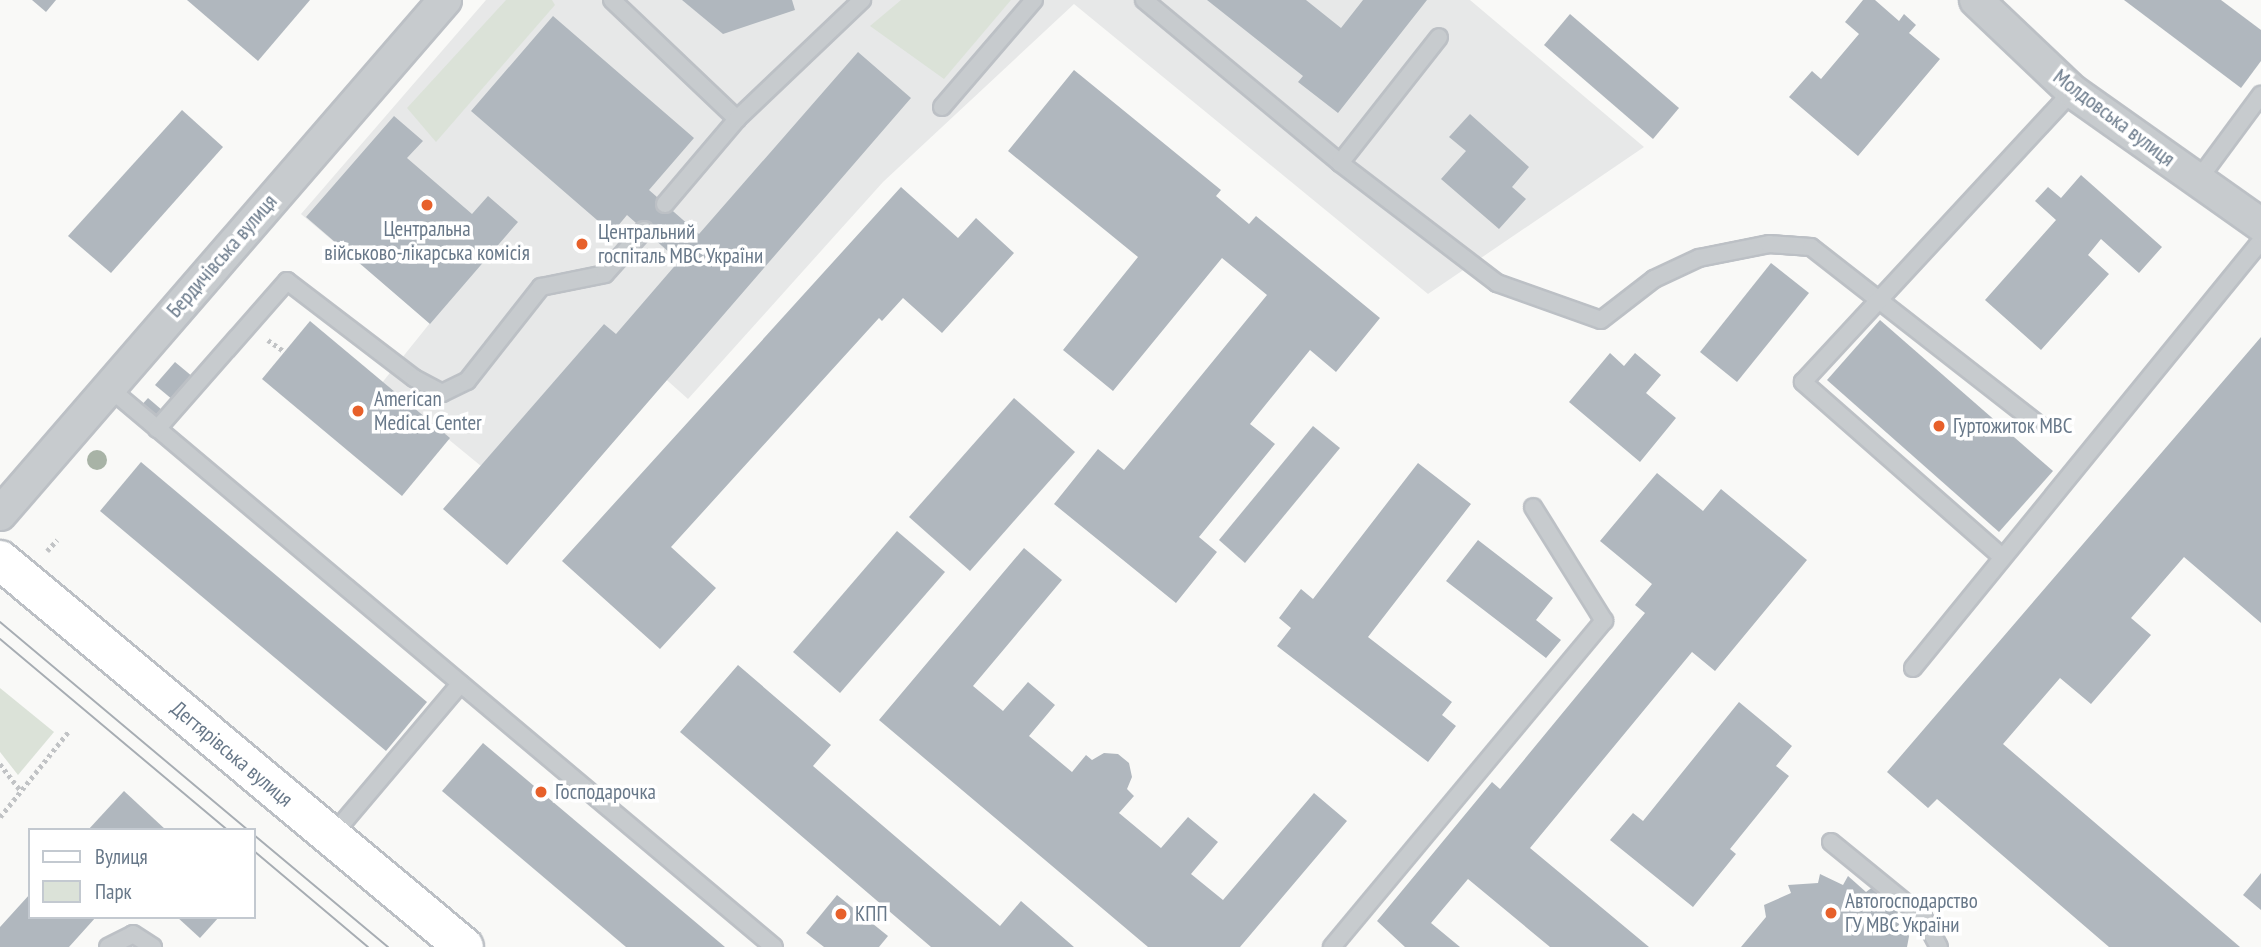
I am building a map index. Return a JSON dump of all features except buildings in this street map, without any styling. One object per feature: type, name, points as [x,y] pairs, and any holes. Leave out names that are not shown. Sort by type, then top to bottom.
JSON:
[{"type":"main road","name":"Дегтярівська вулиця","points":[[0,561],[464,947]]},
{"type":"street","name":"Бердичівська вулиця","points":[[0,514],[107,387],[445,0]]},
{"type":"street","name":"Молдовська вулиця","points":[[1976,0],[2072,91],[2261,225]]},
{"type":"lane","points":[[611,0],[737,119]]},
{"type":"lane","points":[[665,205],[737,119],[862,0]]},
{"type":"lane","points":[[942,107],[1034,0]]},
{"type":"lane","points":[[1144,0],[1340,163],[1476,271],[1497,283],[1601,320],[1654,279],[1699,258],[1769,244],[1811,247],[2039,425]]},
{"type":"lane","points":[[1340,163],[1439,37]]},
{"type":"lane","points":[[2001,556],[1803,382],[2072,91]]},
{"type":"lane","points":[[2198,180],[2261,95]]},
{"type":"lane","points":[[157,429],[287,281],[414,378],[442,393],[467,381],[541,288],[605,274],[644,230]]},
{"type":"lane","points":[[1913,668],[2001,556],[2261,241]]},
{"type":"lane","points":[[107,387],[774,947]]},
{"type":"lane","points":[[1332,947],[1604,621],[1532,507]]},
{"type":"lane","points":[[330,838],[460,684]]},
{"type":"lane","points":[[1831,842],[1923,917],[1939,947]]},
{"type":"lane","points":[[108,947],[133,934],[153,947]]},
{"type":"path","points":[[47,551],[57,540]]},
{"type":"path","points":[[0,817],[69,731]]},
{"type":"path","points":[[0,764],[21,791]]},
{"type":"shaded area","name":"Центральний госпіталь МВС України","points":[[486,0],[1470,0],[1644,147],[1428,294],[1074,4],[883,182],[688,399],[604,324],[481,466],[381,384],[430,323],[301,214]]},
{"type":"green space","points":[[506,0],[552,0],[555,5],[436,142],[407,108]]},
{"type":"green space","points":[[901,0],[1011,0],[944,79],[870,26]]},
{"type":"green space","points":[[0,688],[54,732],[18,775],[0,752]]},
{"type":"tram line","points":[[0,622],[246,828]]},
{"type":"tram line","points":[[0,639],[226,828]]},
{"type":"tram line","points":[[256,837],[388,947]]},
{"type":"tram line","points":[[256,853],[368,947]]},
{"type":"place","name":"Центральна військово-лікарська комісія","points":[[427,205]]},
{"type":"place","name":"Центральний госпіталь МВС України","points":[[582,244]]},
{"type":"place","name":"American Medical Center","points":[[358,411]]},
{"type":"place","name":"Гуртожиток МВС","points":[[1939,426]]},
{"type":"place","name":"Господарочка","points":[[541,792]]},
{"type":"place","name":"Автогосподарство ГУ МВС України","points":[[1831,913]]},
{"type":"place","name":"КПП","points":[[841,914]]}]
